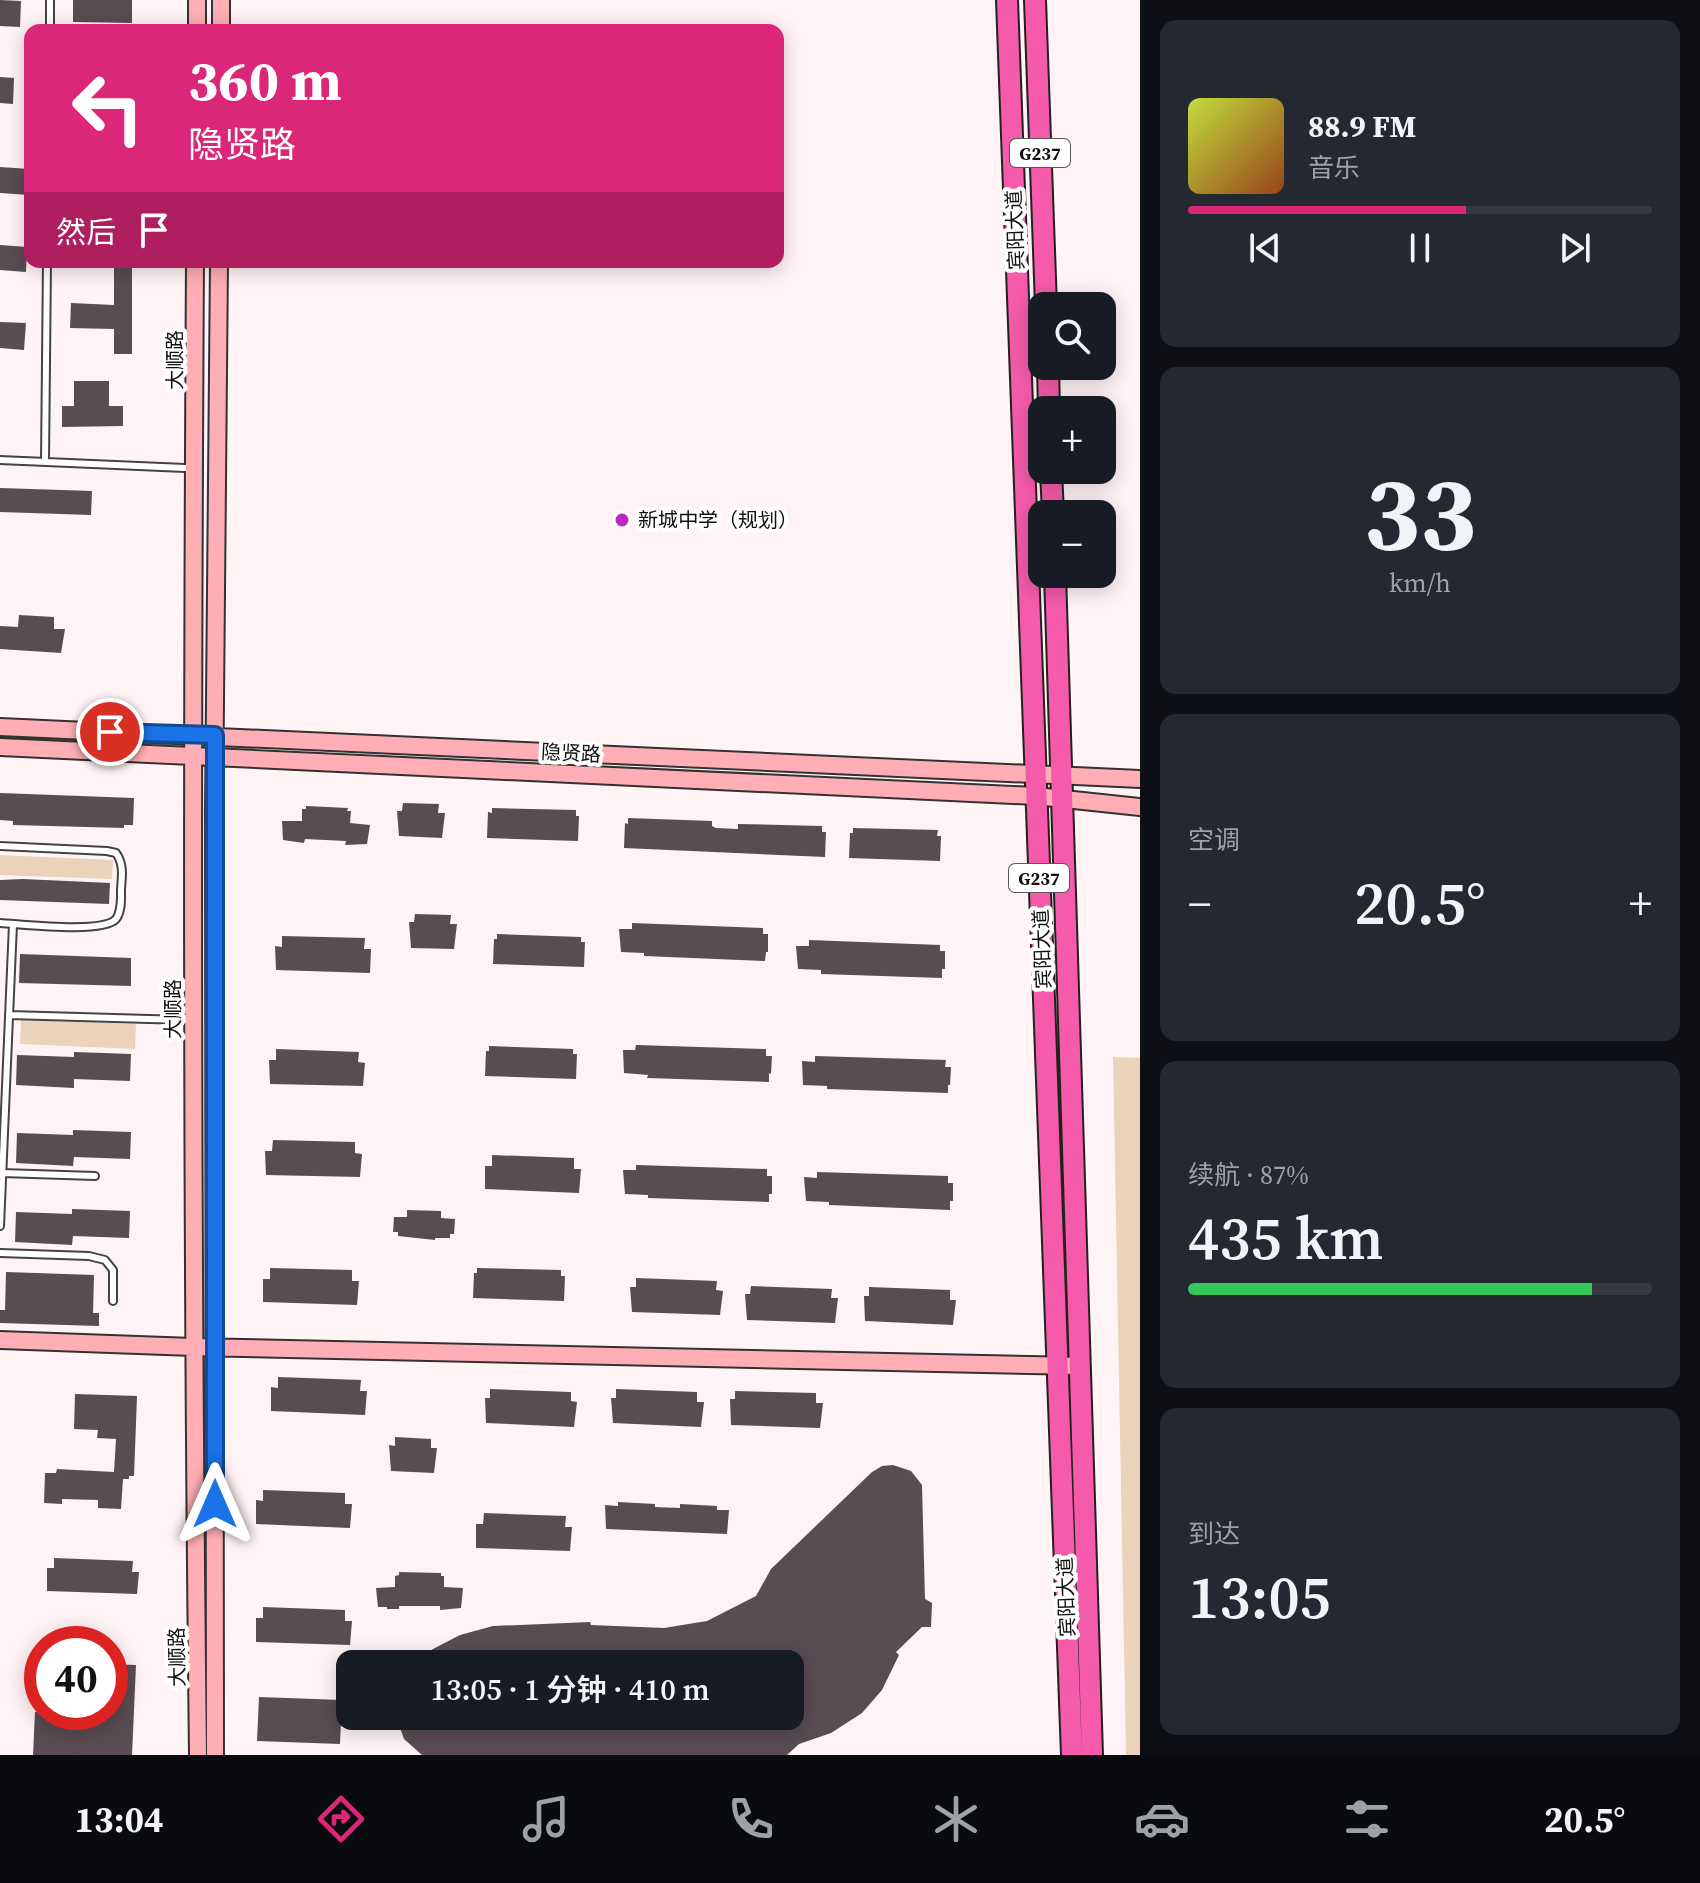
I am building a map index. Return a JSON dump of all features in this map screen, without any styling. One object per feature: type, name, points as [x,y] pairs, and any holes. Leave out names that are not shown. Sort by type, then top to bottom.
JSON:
[{"type":"highway","name":"宾阳大道","points":[[1007,0],[1072,1755]]},
{"type":"highway","name":"宾阳大道","points":[[1035,0],[1045,292]]},
{"type":"highway","name":"宾阳大道","points":[[1055,588],[1092,1755]]},
{"type":"street","points":[[197,0],[197,24]]},
{"type":"street","points":[[221,0],[221,24]]},
{"type":"street","name":"大顺路","points":[[195,268],[193,1347],[198,1755]]},
{"type":"street","name":"大顺路","points":[[215,1755],[215,735],[219,268]]},
{"type":"street","name":"隐贤路","points":[[0,727],[1140,779]]},
{"type":"street","name":"隐贤路","points":[[0,747],[1036,796],[1140,807]]},
{"type":"street","points":[[0,1340],[1080,1366]]},
{"type":"lane","points":[[50,0],[50,24]]},
{"type":"lane","points":[[45,461],[47,268]]},
{"type":"lane","points":[[0,460],[185,468]]},
{"type":"lane","points":[[0,846],[107,851],[116,853],[122,867],[121,904],[114,921],[94,927],[0,923]]},
{"type":"lane","points":[[0,1226],[13,924]]},
{"type":"lane","points":[[9,1015],[184,1020]]},
{"type":"lane","points":[[2,1173],[95,1176]]},
{"type":"lane","points":[[0,1253],[89,1256],[105,1260],[113,1270],[113,1301]]},
{"type":"shaded area","points":[[0,855],[113,860],[112,879],[0,875]]},
{"type":"shaded area","points":[[21,1020],[136,1024],[135,1049],[20,1044]]},
{"type":"shaded area","points":[[1113,1057],[1140,1058],[1140,1755],[1126,1755]]},
{"type":"building","points":[[0,0],[21,1],[20,27],[0,26]]},
{"type":"building","points":[[73,0],[132,0],[132,23],[73,22]]},
{"type":"building","points":[[0,77],[14,78],[13,104],[0,103]]},
{"type":"building","points":[[0,167],[24,169],[24,195],[0,193]]},
{"type":"building","points":[[0,245],[24,247],[26,272],[0,270]]},
{"type":"building","points":[[114,268],[132,268],[132,354],[114,354],[114,329],[70,328],[71,303],[114,305]]},
{"type":"building","points":[[0,322],[26,323],[24,350],[0,348]]},
{"type":"building","points":[[74,381],[109,381],[109,406],[123,406],[123,426],[62,427],[62,406],[74,406]]},
{"type":"building","points":[[0,488],[92,491],[91,515],[0,512]]},
{"type":"building","points":[[19,615],[54,617],[54,629],[65,629],[61,653],[0,649],[0,626],[18,627]]},
{"type":"building","points":[[0,793],[134,798],[133,825],[124,825],[124,828],[13,825],[13,821],[0,820]]},
{"type":"building","points":[[403,803],[439,804],[438,813],[445,813],[442,838],[399,836],[397,811],[402,811]]},
{"type":"building","points":[[306,806],[348,808],[347,811],[351,811],[350,823],[370,825],[367,844],[283,840],[282,821],[302,821],[302,809]]},
{"type":"building","points":[[492,808],[576,810],[576,816],[579,816],[578,841],[487,838],[488,812],[492,813]]},
{"type":"building","points":[[628,818],[712,821],[712,826],[716,828],[738,829],[738,824],[822,826],[822,832],[826,832],[825,857],[624,848]]},
{"type":"building","points":[[853,828],[938,830],[937,836],[941,836],[940,861],[849,858]]},
{"type":"building","points":[[0,880],[110,883],[109,904],[0,900]]},
{"type":"building","points":[[415,914],[451,915],[450,924],[457,924],[454,949],[411,948],[409,922],[414,922]]},
{"type":"building","points":[[632,923],[763,928],[763,934],[768,934],[768,952],[765,961],[644,956],[644,953],[621,952],[619,929],[632,929]]},
{"type":"building","points":[[497,934],[581,937],[581,942],[585,942],[584,967],[493,964]]},
{"type":"building","points":[[282,936],[365,938],[364,949],[371,949],[370,973],[276,970],[275,946],[282,947]]},
{"type":"building","points":[[809,940],[940,945],[940,951],[945,951],[945,969],[942,969],[942,978],[821,974],[821,970],[798,969],[796,946],[809,946]]},
{"type":"building","points":[[20,954],[131,958],[131,986],[19,983]]},
{"type":"building","points":[[636,1045],[766,1049],[766,1056],[772,1056],[771,1074],[769,1082],[647,1078],[648,1075],[624,1073],[623,1050],[635,1050]]},
{"type":"building","points":[[489,1046],[573,1049],[573,1054],[577,1054],[576,1079],[485,1076]]},
{"type":"building","points":[[276,1049],[359,1052],[358,1062],[365,1063],[363,1086],[270,1084],[269,1060],[276,1060]]},
{"type":"building","points":[[74,1052],[131,1054],[130,1081],[74,1079],[74,1088],[16,1085],[17,1055],[74,1057]]},
{"type":"building","points":[[815,1056],[946,1060],[945,1067],[951,1067],[950,1085],[948,1093],[827,1089],[827,1086],[803,1085],[802,1061],[815,1062]]},
{"type":"building","points":[[73,1130],[131,1132],[130,1159],[74,1157],[73,1166],[16,1163],[17,1133],[73,1135]]},
{"type":"building","points":[[273,1140],[355,1142],[355,1153],[362,1154],[360,1177],[266,1175],[265,1151],[272,1151]]},
{"type":"building","points":[[492,1155],[574,1158],[574,1169],[581,1169],[579,1193],[485,1189],[485,1166],[492,1166]]},
{"type":"building","points":[[636,1165],[767,1169],[767,1176],[772,1176],[772,1194],[769,1194],[769,1202],[648,1198],[648,1195],[625,1194],[623,1170],[636,1170]]},
{"type":"building","points":[[817,1172],[948,1176],[948,1183],[953,1183],[953,1201],[950,1201],[950,1210],[829,1205],[829,1202],[806,1201],[804,1177],[817,1178]]},
{"type":"building","points":[[72,1209],[130,1211],[129,1238],[73,1236],[72,1245],[15,1242],[16,1212],[72,1214]]},
{"type":"building","points":[[407,1210],[441,1211],[441,1218],[455,1219],[454,1234],[450,1234],[450,1238],[435,1240],[398,1236],[398,1232],[393,1232],[394,1217],[407,1217]]},
{"type":"building","points":[[270,1268],[352,1270],[352,1281],[359,1281],[357,1305],[263,1302],[263,1279],[270,1279]]},
{"type":"building","points":[[477,1268],[561,1270],[561,1276],[565,1276],[564,1301],[473,1298]]},
{"type":"building","points":[[6,1272],[94,1275],[93,1313],[99,1313],[99,1326],[0,1323],[0,1310],[5,1310]]},
{"type":"building","points":[[636,1278],[717,1281],[716,1290],[723,1291],[720,1315],[632,1312],[630,1287],[636,1287]]},
{"type":"building","points":[[751,1286],[832,1289],[831,1298],[838,1298],[835,1323],[747,1320],[745,1294],[750,1294]]},
{"type":"building","points":[[869,1287],[950,1290],[950,1300],[956,1300],[953,1325],[865,1321],[864,1296],[869,1296]]},
{"type":"building","points":[[278,1377],[361,1380],[360,1391],[367,1391],[365,1415],[271,1411],[271,1387],[278,1388]]},
{"type":"building","points":[[490,1389],[571,1392],[571,1401],[577,1402],[574,1427],[486,1423],[485,1398],[490,1398]]},
{"type":"building","points":[[616,1389],[697,1392],[697,1402],[704,1402],[701,1427],[613,1423],[611,1398],[616,1398]]},
{"type":"building","points":[[735,1391],[816,1393],[816,1403],[823,1403],[820,1428],[731,1425],[730,1399],[735,1399]]},
{"type":"building","points":[[75,1394],[137,1396],[134,1476],[123,1479],[121,1509],[98,1508],[98,1500],[62,1499],[62,1504],[44,1503],[45,1473],[56,1473],[57,1469],[114,1472],[116,1439],[97,1438],[98,1430],[74,1429]]},
{"type":"building","points":[[395,1437],[431,1439],[431,1448],[437,1448],[434,1473],[391,1471],[389,1445],[395,1446]]},
{"type":"building","points":[[893,1465],[911,1471],[922,1485],[925,1599],[932,1603],[931,1627],[922,1627],[896,1652],[899,1655],[882,1690],[862,1713],[831,1733],[799,1744],[787,1755],[422,1755],[404,1739],[401,1730],[804,1730],[804,1650],[432,1650],[460,1635],[493,1626],[590,1622],[591,1625],[664,1628],[707,1621],[756,1596],[771,1569],[872,1472],[882,1466]]},
{"type":"building","points":[[263,1490],[345,1493],[345,1504],[352,1504],[350,1528],[256,1524],[256,1500],[263,1501]]},
{"type":"building","points":[[618,1502],[655,1504],[655,1507],[680,1508],[680,1504],[717,1506],[717,1510],[729,1510],[727,1534],[606,1529],[605,1505],[618,1506]]},
{"type":"building","points":[[484,1513],[566,1516],[565,1527],[572,1527],[570,1551],[476,1548],[476,1524],[483,1524]]},
{"type":"building","points":[[54,1558],[133,1561],[132,1572],[139,1572],[137,1594],[47,1591],[47,1568],[54,1568]]},
{"type":"building","points":[[399,1572],[441,1573],[444,1587],[463,1588],[461,1608],[378,1607],[376,1588],[395,1587],[395,1576]]},
{"type":"building","points":[[263,1607],[345,1610],[345,1621],[352,1621],[350,1645],[256,1642],[256,1618],[263,1618]]},
{"type":"building","points":[[128,1665],[136,1665],[132,1755],[33,1755],[34,1730],[128,1730]]},
{"type":"building","points":[[259,1697],[336,1700],[336,1730],[341,1730],[340,1744],[257,1741]]},
{"type":"place","name":"新城中学（规划）","points":[[622,520]]},
{"type":"route","points":[[110,732],[215,735],[215,1504]]}]
